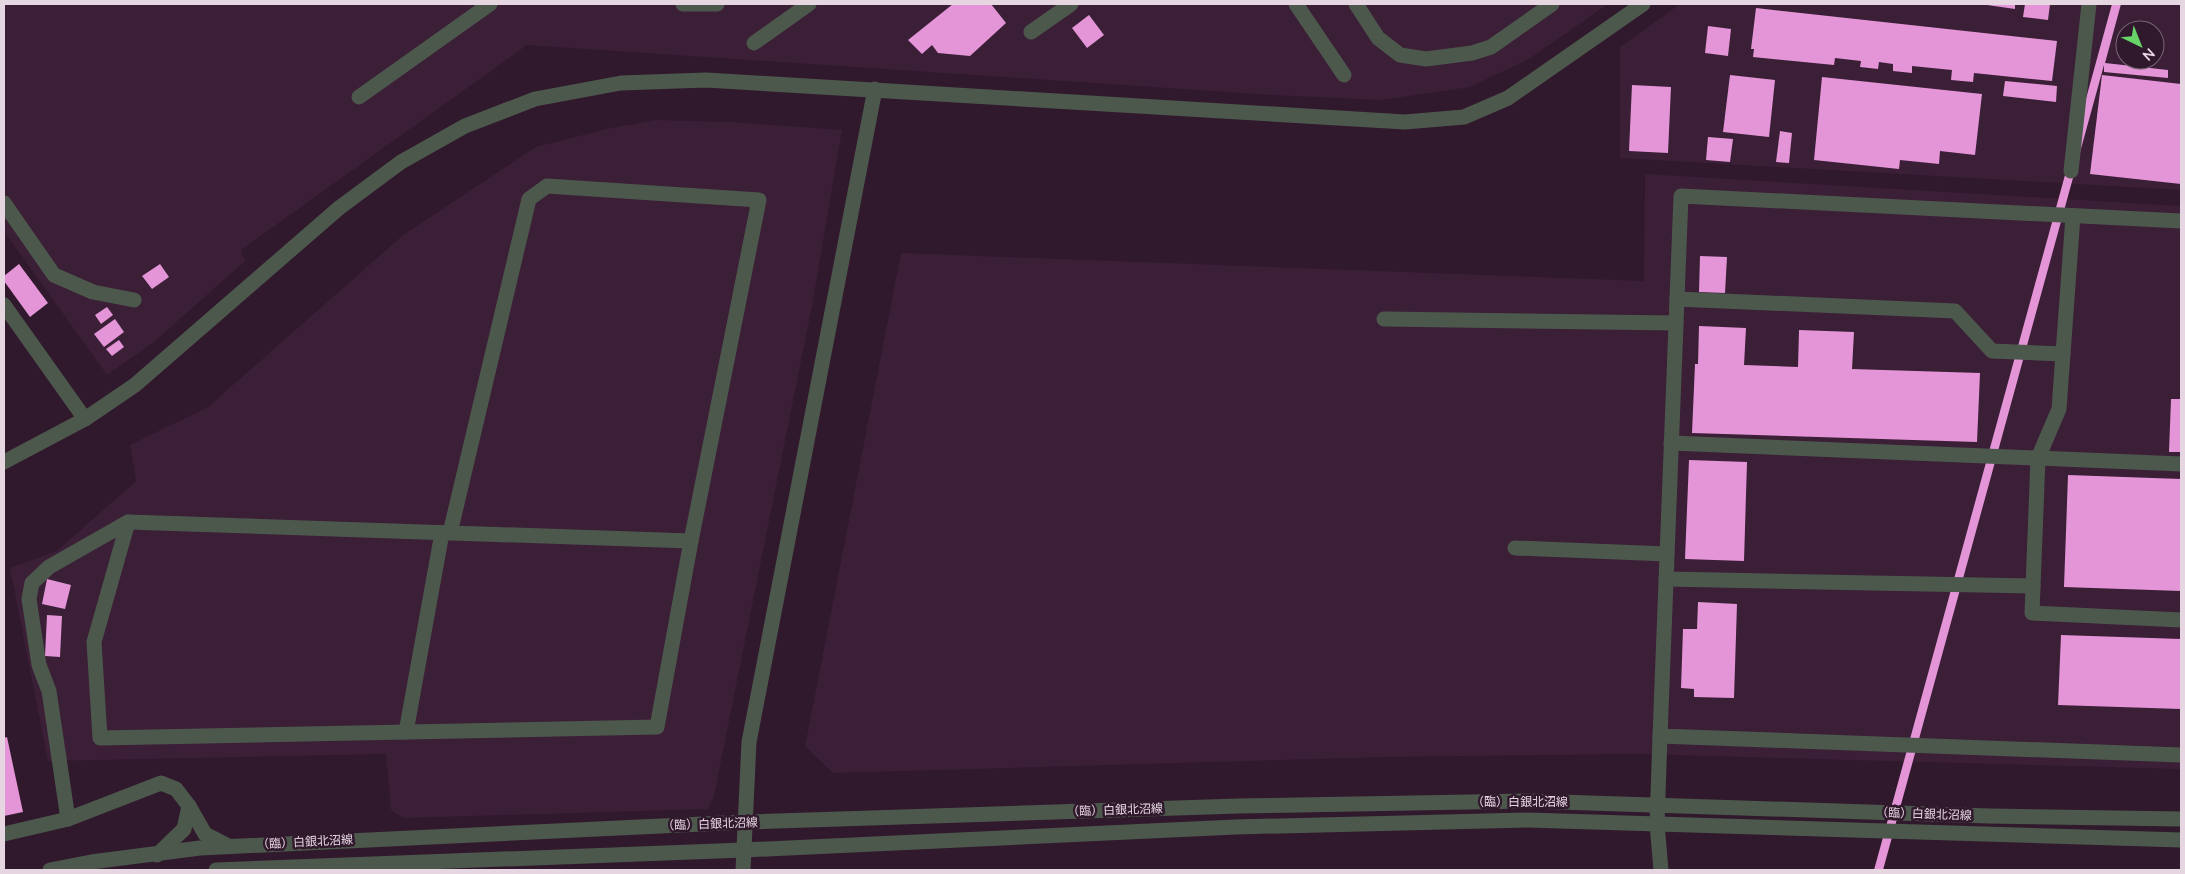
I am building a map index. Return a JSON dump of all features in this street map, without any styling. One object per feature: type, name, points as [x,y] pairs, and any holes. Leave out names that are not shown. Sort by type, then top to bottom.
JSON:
[{"type":"street","points":[[359,97],[490,4]]},
{"type":"street","points":[[683,4],[717,4]]},
{"type":"street","points":[[754,43],[809,4]]},
{"type":"street","points":[[1031,32],[1071,4]]},
{"type":"street","points":[[1296,4],[1344,75]]},
{"type":"street","points":[[1356,4],[1378,38],[1400,55],[1426,59],[1472,53],[1490,47],[1552,4]]},
{"type":"street","points":[[4,462],[85,419],[136,385],[339,208],[401,162],[465,126],[536,99],[620,84],[706,80],[1406,122],[1464,117],[1508,98],[1643,4]]},
{"type":"street","points":[[2071,171],[2089,4]]},
{"type":"street","points":[[743,870],[749,742],[875,89]]},
{"type":"street","points":[[128,522],[94,642],[100,738],[406,732],[657,726],[690,541],[759,200],[547,186],[529,199],[446,533],[406,732]]},
{"type":"street","points":[[1661,870],[1656,824],[1681,196],[2181,221]]},
{"type":"street","points":[[4,203],[54,275],[94,292],[134,300]]},
{"type":"street","points":[[2073,216],[2059,409],[2038,458],[2032,613],[2181,620]]},
{"type":"street","points":[[1677,299],[1955,311],[1992,351],[2063,354]]},
{"type":"street","points":[[4,304],[85,419]]},
{"type":"street","points":[[1384,318],[1676,323]]},
{"type":"street","points":[[1671,443],[2181,464]]},
{"type":"street","points":[[68,819],[49,692],[38,665],[29,599],[32,583],[49,567],[128,522],[690,541]]},
{"type":"street","points":[[1515,548],[1667,554]]},
{"type":"street","points":[[1666,579],[2033,586]]},
{"type":"street","points":[[1660,736],[2181,755]]},
{"type":"street","points":[[4,834],[68,819],[160,783],[176,789],[189,806],[205,834],[229,846]]},
{"type":"street","name":"（臨）白銀北沼線","points":[[50,870],[91,862],[229,846],[745,822],[1277,805],[1529,801],[1989,816],[2181,819]]},
{"type":"street","points":[[157,855],[184,829],[189,806]]},
{"type":"street","name":"（臨）白銀北沼線","points":[[216,870],[744,850],[1235,827],[1528,820],[2181,840]]},
{"type":"shaded area","points":[[4,4],[1608,4],[1529,59],[1470,87],[1382,100],[1273,95],[527,45],[241,250],[245,261],[154,342],[107,375],[4,231]]},
{"type":"shaded area","points":[[1680,4],[2181,4],[2181,190],[1620,158],[1620,47]]},
{"type":"shaded area","points":[[656,120],[731,122],[842,130],[812,306],[714,796],[708,809],[403,818],[391,810],[386,754],[48,761],[10,568],[57,551],[136,481],[130,445],[208,407],[402,236],[536,147],[606,129]]},
{"type":"shaded area","points":[[1645,174],[2181,206],[2181,769],[1637,754],[1384,757],[833,773],[805,746],[901,253],[1644,281]]},
{"type":"building","points":[[953,4],[991,4],[1006,23],[970,56],[938,53],[932,45],[922,54],[908,40]]},
{"type":"building","points":[[1980,4],[2015,4],[2015,9]]},
{"type":"building","points":[[2025,4],[2050,4],[2048,20],[2023,17]]},
{"type":"building","points":[[2112,4],[2121,4],[2117,20],[2115,20],[2105,63],[2115,64],[2115,70],[2168,70],[2168,78],[2104,72],[2104,65],[1883,870],[1874,870]]},
{"type":"building","points":[[1756,8],[2057,41],[2052,81],[1974,73],[1973,82],[1951,80],[1952,70],[1912,66],[1912,73],[1893,71],[1893,64],[1879,62],[1878,69],[1860,67],[1861,61],[1835,58],[1834,65],[1753,57],[1754,49],[1751,49]]},
{"type":"building","points":[[1089,15],[1104,35],[1087,48],[1072,28]]},
{"type":"building","points":[[1708,26],[1731,29],[1728,56],[1705,53]]},
{"type":"building","points":[[1730,75],[1775,80],[1769,137],[1723,132]]},
{"type":"building","points":[[2102,75],[2181,84],[2181,184],[2090,174]]},
{"type":"building","points":[[1822,77],[1982,94],[1975,155],[1940,151],[1939,164],[1900,160],[1899,169],[1814,160]]},
{"type":"building","points":[[2005,81],[2057,86],[2056,102],[2003,96]]},
{"type":"building","points":[[1632,85],[1671,87],[1668,153],[1629,151]]},
{"type":"building","points":[[1780,131],[1792,133],[1789,163],[1776,162]]},
{"type":"building","points":[[1708,137],[1733,139],[1730,162],[1706,160]]},
{"type":"building","points":[[1700,256],[1727,257],[1725,293],[1699,292]]},
{"type":"building","points":[[19,264],[48,303],[30,317],[4,281],[4,276]]},
{"type":"building","points":[[160,264],[169,277],[152,289],[142,276]]},
{"type":"building","points":[[107,307],[113,315],[101,324],[95,315]]},
{"type":"building","points":[[115,319],[124,332],[104,347],[94,334]]},
{"type":"building","points":[[1699,326],[1746,328],[1744,365],[1798,367],[1799,330],[1854,332],[1852,369],[1980,373],[1977,442],[1692,433],[1695,364],[1698,364]]},
{"type":"building","points":[[119,340],[124,347],[112,356],[106,349]]},
{"type":"building","points":[[2171,399],[2181,399],[2181,452],[2169,452]]},
{"type":"building","points":[[1689,460],[1747,462],[1744,561],[1685,559]]},
{"type":"building","points":[[2068,475],[2181,479],[2181,591],[2064,587]]},
{"type":"building","points":[[47,579],[71,585],[65,609],[42,604]]},
{"type":"building","points":[[1698,602],[1737,604],[1734,698],[1694,697],[1694,689],[1681,688],[1683,629],[1697,629]]},
{"type":"building","points":[[47,615],[62,616],[60,657],[45,656]]},
{"type":"building","points":[[2061,635],[2181,639],[2181,709],[2058,705]]},
{"type":"building","points":[[7,737],[23,812],[4,816],[4,738]]}]
